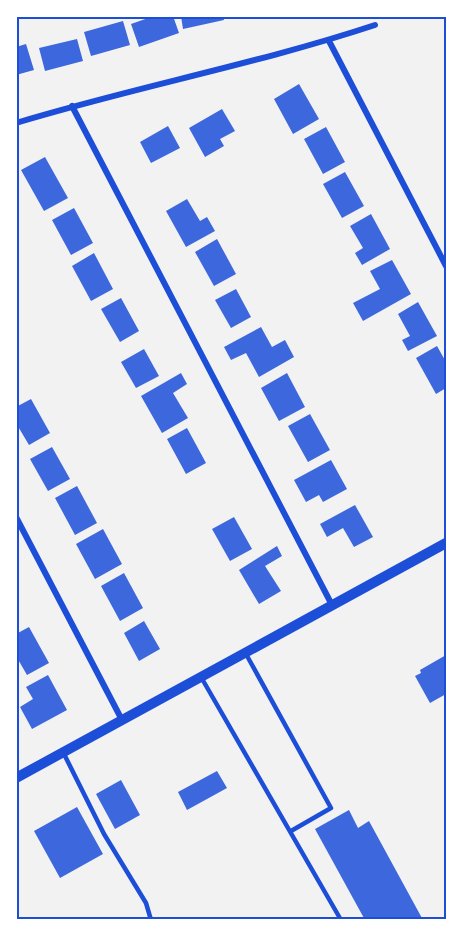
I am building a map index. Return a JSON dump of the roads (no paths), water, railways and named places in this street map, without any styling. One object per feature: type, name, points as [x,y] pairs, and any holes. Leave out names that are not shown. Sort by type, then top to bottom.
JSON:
[{"type":"street","points":[[16,123],[72,106],[328,41],[375,26]]},
{"type":"street","points":[[328,41],[447,266]]},
{"type":"street","points":[[72,106],[332,605]]},
{"type":"street","points":[[16,517],[122,720]]},
{"type":"street","points":[[16,778],[447,543]]},
{"type":"lane","points":[[245,652],[331,807],[291,831]]},
{"type":"lane","points":[[201,677],[341,920]]},
{"type":"lane","points":[[63,752],[104,834],[146,903],[151,920]]}]
